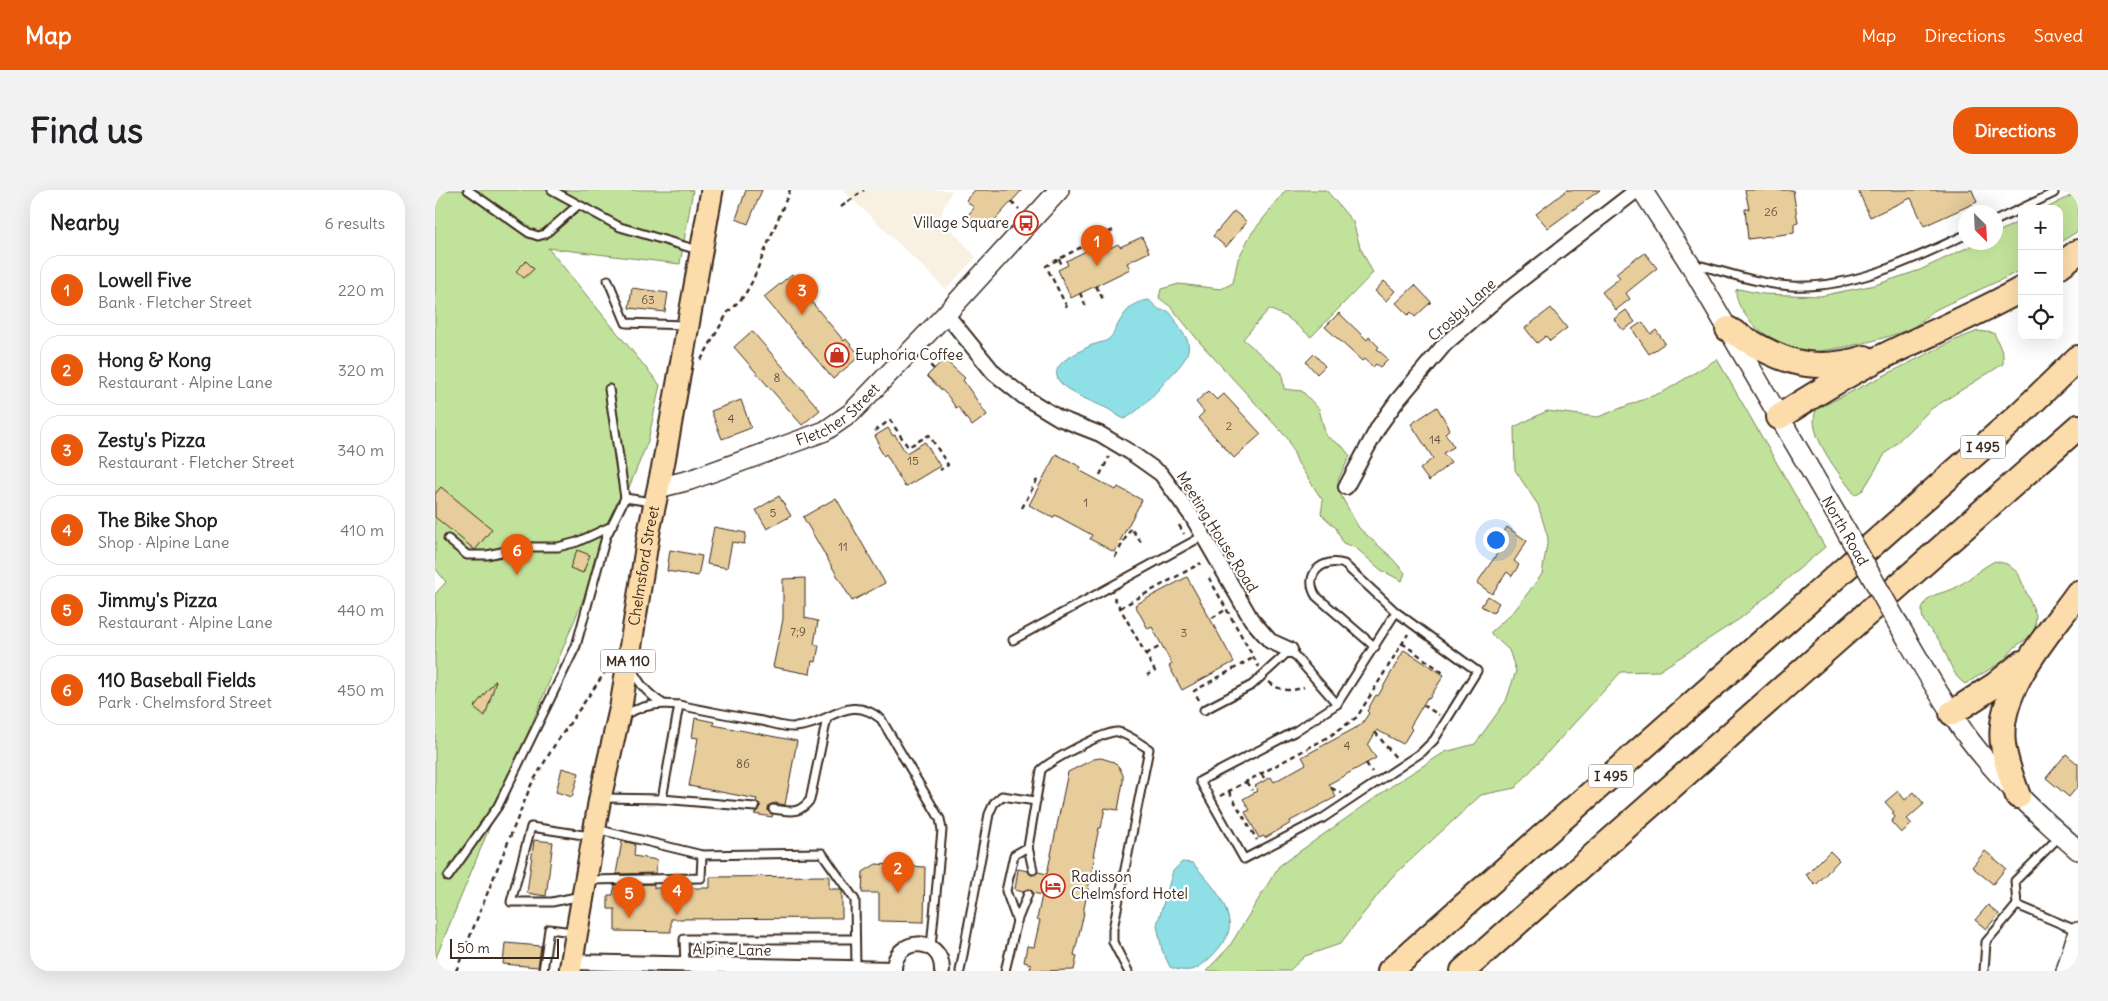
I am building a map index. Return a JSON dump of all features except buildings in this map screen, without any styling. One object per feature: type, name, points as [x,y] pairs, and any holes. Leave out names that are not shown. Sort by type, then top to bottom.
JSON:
[{"type":"highway","points":[[2063,263],[2078,252]]},
{"type":"highway","points":[[1779,417],[1833,383],[2018,291]]},
{"type":"highway","points":[[1728,329],[1777,356],[1791,362],[1808,365],[1826,365],[1862,359],[1919,340]]},
{"type":"highway","name":"I 495","points":[[1390,971],[2019,415],[2078,358]]},
{"type":"highway","points":[[1463,971],[2078,427]]},
{"type":"highway","points":[[2019,796],[2004,752],[2003,726],[2012,691],[2041,644],[2078,592]]},
{"type":"highway","points":[[1952,713],[2006,676],[2041,644]]},
{"type":"main road","name":"Chelmsford Street","points":[[570,967],[593,833],[618,718],[619,663],[656,495],[688,326],[711,190]]},
{"type":"main road","name":"Fletcher Street","points":[[656,495],[690,480],[825,431],[851,413],[946,314],[1059,190]]},
{"type":"main road","name":"North Road","points":[[1642,190],[1691,266],[1897,622],[1952,713],[1972,743],[2019,796],[2078,850]]},
{"type":"main road","points":[[2066,971],[2078,932]]},
{"type":"street","name":"Crosby Lane","points":[[1345,487],[1379,426],[1445,344],[1505,292],[1637,190]]},
{"type":"street","name":"Meeting House Road","points":[[946,314],[994,373],[1024,397],[1059,418],[1100,434],[1161,474],[1203,536],[1251,619],[1270,641],[1290,650]]},
{"type":"street","points":[[894,970],[897,955],[909,945],[924,944],[931,947],[940,957],[943,971]]},
{"type":"street","name":"Alpine Lane","points":[[570,967],[856,968],[894,970]]},
{"type":"lane","points":[[468,190],[529,232],[538,236],[545,234],[578,205]]},
{"type":"lane","points":[[552,190],[619,227],[688,246],[701,252]]},
{"type":"lane","points":[[2003,217],[2053,193]]},
{"type":"lane","points":[[1691,266],[1702,266],[1775,284],[1817,286],[1844,281],[1915,258],[1958,238]]},
{"type":"lane","points":[[608,280],[626,323],[688,326]]},
{"type":"lane","points":[[448,877],[498,806],[576,646],[606,537],[625,498],[609,389]]},
{"type":"lane","points":[[625,498],[656,495]]},
{"type":"lane","points":[[448,539],[467,555],[487,555],[525,547],[558,547],[577,542],[612,526]]},
{"type":"lane","points":[[1013,640],[1203,536]]},
{"type":"lane","points":[[1375,647],[1316,596],[1312,584],[1313,576],[1318,568],[1326,562],[1335,561],[1343,564],[1396,612],[1477,671],[1434,740],[1422,752],[1323,818],[1244,859],[1199,781],[1294,732],[1337,704],[1375,647],[1396,612]]},
{"type":"lane","points":[[1204,710],[1253,685],[1290,650],[1337,704]]},
{"type":"lane","points":[[619,663],[650,696],[663,704]]},
{"type":"lane","points":[[618,718],[637,708],[663,704],[679,705],[795,728],[827,718],[847,709],[858,707],[871,711],[881,719],[938,813],[942,830],[931,947]]},
{"type":"lane","points":[[662,798],[679,705]]},
{"type":"lane","points":[[773,809],[795,812],[804,808],[810,800],[827,718]]},
{"type":"lane","points":[[1033,870],[1028,847],[1041,770],[1048,762],[1107,734],[1117,732],[1149,749],[1113,930],[1113,942],[1128,971]]},
{"type":"lane","points":[[959,971],[989,814],[994,803],[1001,796],[1036,801]]},
{"type":"lane","points":[[600,798],[662,798],[755,807]]},
{"type":"lane","points":[[702,854],[701,878],[583,888],[552,902],[511,902],[531,827],[593,833],[702,854],[821,853],[855,900],[856,968]]},
{"type":"lane","points":[[1984,971],[1986,942],[2017,905],[2015,881],[2061,835]]},
{"type":"lane","points":[[1017,921],[1006,891],[1014,855],[1028,847]]},
{"type":"lane","points":[[1005,971],[1017,921],[1028,894]]},
{"type":"lane","points":[[2017,905],[2078,932]]},
{"type":"lane","points":[[543,971],[549,929],[576,932]]},
{"type":"lane","points":[[679,967],[684,940],[855,939]]},
{"type":"path","points":[[698,365],[707,346],[728,312],[744,296],[752,282],[790,190]]},
{"type":"path","points":[[841,207],[864,190]]},
{"type":"path","points":[[1011,202],[1021,210]]},
{"type":"path","points":[[1067,307],[1046,266],[1113,230]]},
{"type":"path","points":[[1059,259],[1063,267]]},
{"type":"path","points":[[1096,286],[1103,300]]},
{"type":"path","points":[[1080,293],[1086,307]]},
{"type":"path","points":[[875,431],[891,420],[908,447],[929,435],[948,465],[940,470]]},
{"type":"path","points":[[1100,475],[1109,457]]},
{"type":"path","points":[[1022,508],[1038,478]]},
{"type":"path","points":[[1115,557],[1131,528],[1143,545]]},
{"type":"path","points":[[1120,608],[1201,563]]},
{"type":"path","points":[[1114,597],[1155,670],[1147,675]]},
{"type":"path","points":[[1212,618],[1227,609]]},
{"type":"path","points":[[1215,792],[1218,797],[1229,792],[1331,736],[1357,717],[1409,632]]},
{"type":"path","points":[[1402,643],[1445,674]]},
{"type":"path","points":[[1146,654],[1161,646]]},
{"type":"path","points":[[1199,702],[1194,691],[1253,658]]},
{"type":"path","points":[[456,971],[531,785],[554,746],[619,663]]},
{"type":"path","points":[[1423,705],[1446,720]]},
{"type":"path","points":[[1375,732],[1402,766]]},
{"type":"path","points":[[1261,774],[1265,779]]},
{"type":"path","points":[[1246,782],[1252,790]]},
{"type":"path","points":[[1229,792],[1259,842]]},
{"type":"shaded area","name":"Village Square","points":[[843,190],[952,190],[940,217],[976,257],[946,289]]},
{"type":"green space","points":[[435,190],[693,190],[680,264],[548,248],[660,385],[648,441],[435,960],[435,594],[446,582],[435,568]]},
{"type":"green space","points":[[1286,190],[1326,190],[1353,222],[1360,247],[1373,273],[1311,337],[1287,317],[1269,309],[1243,339],[1282,373],[1284,389],[1302,391],[1319,409],[1326,436],[1343,447],[1350,456],[1338,480],[1339,492],[1359,528],[1389,555],[1405,573],[1402,581],[1381,570],[1356,548],[1343,543],[1336,528],[1321,514],[1323,501],[1298,463],[1288,439],[1202,345],[1171,307],[1159,298],[1161,289],[1179,284],[1221,289],[1233,283],[1238,259],[1251,234]]},
{"type":"green space","points":[[2078,192],[2078,231],[2063,240],[2063,205],[2053,205]]},
{"type":"green space","points":[[2018,222],[2018,271],[1939,308],[1910,329],[1852,346],[1814,351],[1799,349],[1777,341],[1758,329],[1746,316],[1736,295],[1736,290],[1739,289],[1762,294],[1820,296],[1875,285],[1920,270],[1962,250],[2003,250],[2003,230]]},
{"type":"green space","points":[[1978,331],[1994,333],[2003,354],[2003,364],[1931,409],[1885,454],[1863,490],[1855,495],[1819,441],[1814,418],[1817,409],[1953,341]]},
{"type":"green space","points":[[1717,359],[1825,547],[1741,618],[1659,671],[1621,672],[1515,788],[1481,795],[1391,878],[1340,944],[1305,956],[1289,971],[1206,971],[1229,947],[1279,866],[1396,783],[1445,752],[1475,744],[1506,701],[1516,671],[1509,650],[1490,633],[1515,610],[1542,574],[1548,538],[1538,505],[1515,470],[1514,427],[1547,411],[1598,417],[1665,391]]},
{"type":"green space","points":[[1995,561],[2007,564],[2018,573],[2036,615],[2035,629],[2031,636],[2016,646],[2002,662],[1965,684],[1956,676],[1940,642],[1926,625],[1922,609],[1931,597],[1953,589]]},
{"type":"water","points":[[1149,300],[1161,310],[1170,312],[1173,316],[1187,340],[1187,353],[1180,366],[1151,398],[1124,419],[1107,408],[1068,390],[1057,376],[1058,368],[1065,360],[1078,352],[1108,339],[1112,336],[1129,309],[1137,303]]},
{"type":"water","points":[[1182,862],[1193,863],[1214,888],[1223,902],[1229,920],[1228,934],[1220,947],[1203,964],[1192,970],[1180,970],[1170,967],[1162,950],[1157,925],[1173,871]]},
{"type":"place","name":"Village Square","points":[[1026,223]]},
{"type":"place","name":"Lowell Five","points":[[1097,266]]},
{"type":"place","name":"Zesty's Pizza","points":[[802,315]]},
{"type":"place","name":"Euphoria Coffee","points":[[837,355]]},
{"type":"place","name":"110 Baseball Fields","points":[[517,575]]},
{"type":"place","name":"Radisson Chelmsford Hotel","points":[[1053,886]]},
{"type":"place","name":"Hong & Kong","points":[[898,893]]},
{"type":"place","name":"The Bike Shop","points":[[677,915]]},
{"type":"place","name":"Jimmy's Pizza","points":[[629,918]]}]
